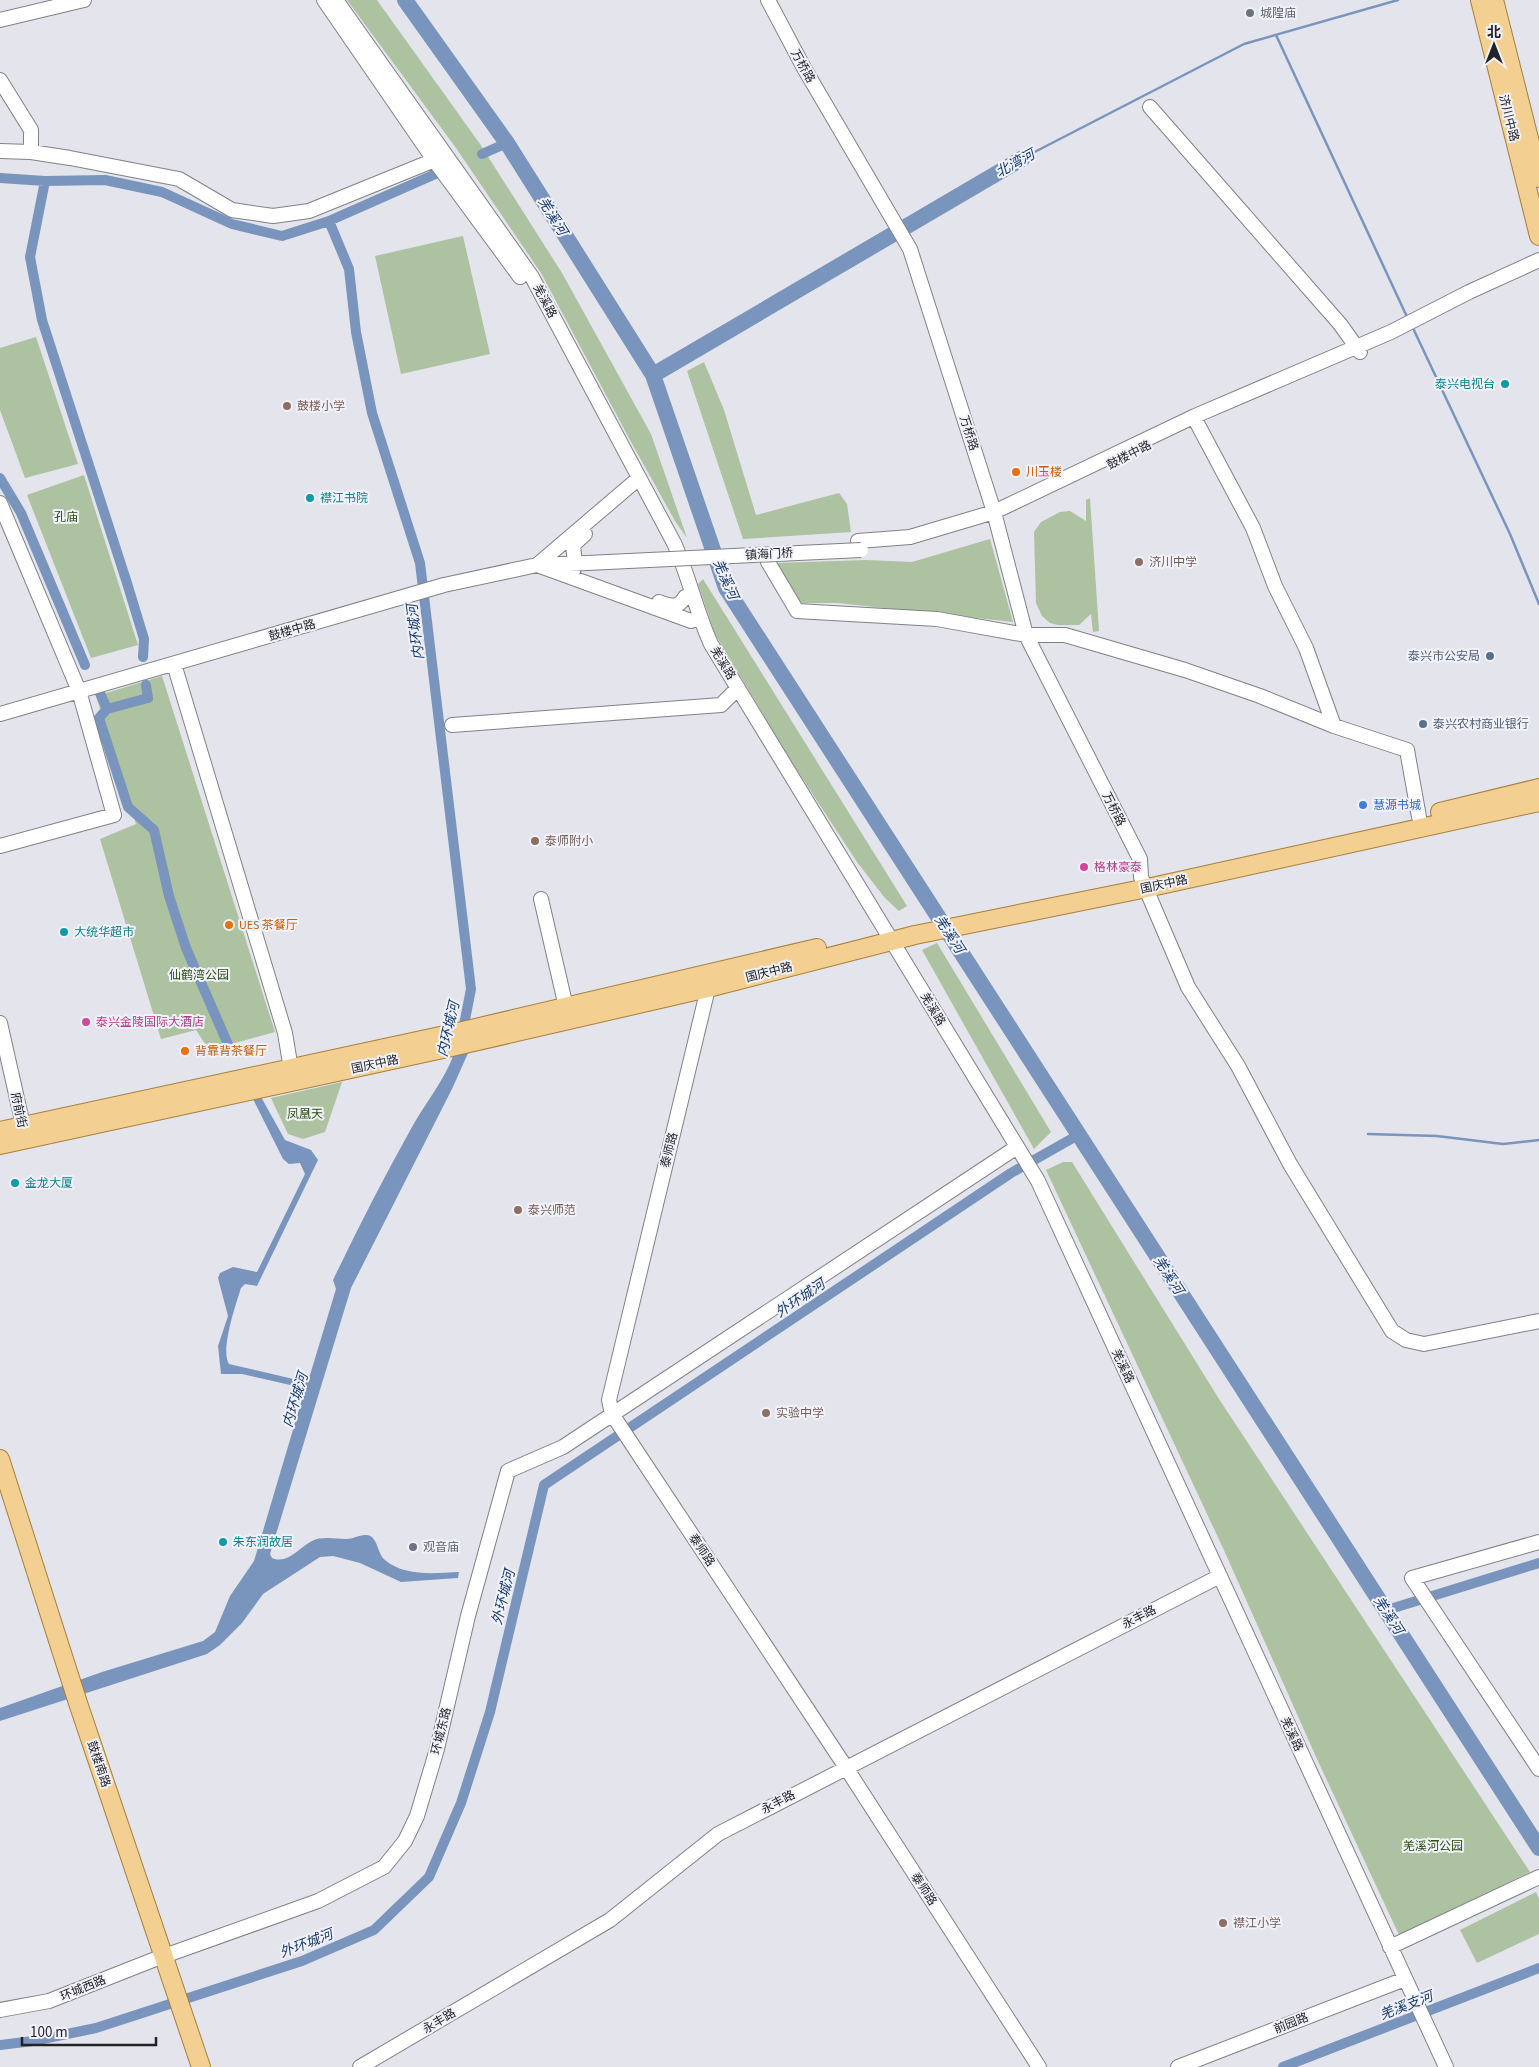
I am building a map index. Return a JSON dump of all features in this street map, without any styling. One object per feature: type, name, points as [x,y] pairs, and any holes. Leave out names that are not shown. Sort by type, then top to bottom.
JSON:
[{"type":"main road","name":"济川中路","points":[[1480,0],[1539,236]]},
{"type":"main road","name":"济川中路","points":[[1494,0],[1539,178]]},
{"type":"main road","name":"国庆中路","points":[[1144,883],[1539,788]]},
{"type":"main road","name":"国庆中路","points":[[0,1131],[24,1132],[453,1040],[914,931],[1539,802]]},
{"type":"main road","name":"国庆中路","points":[[477,1034],[566,1007],[710,980]]},
{"type":"main road","name":"国庆中路","points":[[0,1145],[24,1132],[291,1069],[453,1040]]},
{"type":"main road","name":"鼓楼南路","points":[[0,1459],[73,1705],[179,2018],[189,2067]]},
{"type":"main road","name":"鼓楼南路","points":[[0,1499],[64,1676]]},
{"type":"main road","name":"鼓楼南路","points":[[179,2018],[201,2067]]},
{"type":"street","points":[[0,20],[84,0]]},
{"type":"street","name":"羌溪路","points":[[324,0],[440,157],[532,277],[667,545],[682,579],[685,597],[695,620],[712,644],[735,691],[885,938],[1038,1181],[1446,2067]]},
{"type":"street","name":"羌溪路","points":[[336,0],[440,157]]},
{"type":"street","name":"万桥路","points":[[768,0],[804,68],[910,249],[996,517],[1026,635],[1140,859],[1144,883],[1188,988],[1238,1066],[1290,1164],[1392,1331],[1406,1340],[1424,1344],[1539,1321]]},
{"type":"street","points":[[0,80],[30,130],[32,152]]},
{"type":"street","points":[[996,517],[1195,416],[1358,350],[1340,324],[1150,107]]},
{"type":"street","points":[[0,151],[32,152],[179,179],[232,210],[273,216],[309,211],[440,157]]},
{"type":"street","points":[[1471,295],[1539,260]]},
{"type":"street","points":[[1471,295],[1539,268]]},
{"type":"street","name":"鼓楼中路","points":[[860,545],[911,546],[996,517],[1197,423],[1391,336],[1471,295]]},
{"type":"street","points":[[1197,423],[1253,528],[1275,586],[1306,648],[1334,726]]},
{"type":"street","points":[[637,486],[573,544],[581,559],[573,572],[672,607],[681,604],[685,597]]},
{"type":"street","points":[[541,561],[637,486]]},
{"type":"street","name":"羌溪路","points":[[637,486],[688,575],[695,620]]},
{"type":"street","points":[[0,503],[78,687],[114,815],[0,846]]},
{"type":"street","name":"镇海门桥","points":[[425,588],[493,566],[541,561],[860,545]]},
{"type":"street","points":[[541,561],[695,620]]},
{"type":"street","points":[[768,562],[797,611],[937,619],[1026,635],[1065,635],[1128,652],[1260,696],[1334,726],[1407,750],[1419,817]]},
{"type":"street","points":[[0,705],[78,687],[425,588]]},
{"type":"street","name":"鼓楼中路","points":[[0,714],[78,687],[174,664],[425,588]]},
{"type":"street","points":[[174,664],[285,1033],[291,1069]]},
{"type":"street","points":[[452,725],[721,705],[735,691]]},
{"type":"street","points":[[541,899],[566,1007]]},
{"type":"street","name":"泰师路","points":[[710,980],[609,1400],[615,1418],[845,1766],[1039,2067]]},
{"type":"street","name":"府前街","points":[[0,1023],[24,1132]]},
{"type":"street","points":[[615,1418],[1017,1147]]},
{"type":"street","name":"环城东路","points":[[158,1958],[318,1901],[384,1866],[400,1847],[417,1816],[435,1759],[468,1616],[508,1471],[562,1447],[615,1418]]},
{"type":"street","points":[[1539,1542],[1412,1578],[1539,1769]]},
{"type":"street","name":"永丰路","points":[[360,2067],[610,1920],[718,1834],[845,1766],[1220,1576]]},
{"type":"street","points":[[1390,1947],[1539,1877]]},
{"type":"street","name":"环城西路","points":[[0,2010],[49,2001],[158,1958]]},
{"type":"street","name":"前园路","points":[[1178,2067],[1407,1983]]},
{"type":"green space","points":[[347,0],[377,0],[480,144],[562,273],[651,434],[687,538],[675,521],[630,440],[541,273],[456,148]]},
{"type":"green space","points":[[463,236],[490,354],[401,374],[375,256]]},
{"type":"green space","points":[[36,337],[78,464],[25,478],[0,410],[0,348]]},
{"type":"green space","points":[[704,362],[724,410],[756,515],[839,493],[847,504],[851,532],[743,539],[687,371]]},
{"type":"green space","name":"孔庙","points":[[84,475],[138,645],[91,658],[27,495]]},
{"type":"green space","points":[[1090,498],[1099,631],[1093,632],[1091,614],[1079,625],[1058,625],[1050,623],[1042,616],[1036,603],[1034,532],[1041,522],[1060,512],[1070,511],[1086,521],[1086,500]]},
{"type":"green space","points":[[990,539],[1013,622],[838,603],[799,603],[776,563],[866,560],[912,562]]},
{"type":"green space","points":[[703,579],[907,906],[899,911],[885,898],[857,862],[793,764],[715,634],[698,584]]},
{"type":"green space","name":"仙鹤湾公园","points":[[162,676],[275,1032],[209,1050],[196,1030],[161,1039],[100,839],[136,824],[96,696]]},
{"type":"green space","points":[[937,943],[1051,1132],[1034,1149],[922,950]]},
{"type":"green space","name":"凤凰天","points":[[342,1082],[325,1132],[303,1139],[288,1134],[271,1098]]},
{"type":"green space","name":"羌溪河公园","points":[[1063,1162],[1072,1162],[1219,1399],[1530,1872],[1400,1937],[1317,1759],[1223,1548],[1046,1170]]},
{"type":"green space","points":[[1536,1892],[1539,1899],[1539,1934],[1477,1963],[1460,1930]]},
{"type":"water","points":[[469,1051],[452,1089],[351,1288],[270,1554],[272,1558],[283,1559],[316,1539],[349,1539],[363,1535],[369,1536],[375,1541],[382,1557],[393,1565],[411,1572],[420,1573],[459,1572],[458,1578],[401,1582],[360,1563],[333,1556],[320,1557],[263,1594],[242,1623],[220,1645],[207,1654],[0,1721],[0,1708],[102,1672],[203,1641],[215,1632],[230,1596],[254,1561],[303,1396],[299,1387],[242,1374],[221,1374],[218,1346],[228,1316],[218,1278],[220,1273],[233,1267],[257,1272],[305,1174],[300,1163],[289,1164],[283,1159],[253,1099],[261,1097],[285,1140],[311,1150],[318,1160],[257,1286],[245,1284],[241,1288],[230,1327],[226,1348],[227,1357],[229,1364],[302,1381],[310,1375],[336,1289],[333,1280],[362,1222],[417,1118],[440,1082],[454,1054]]},
{"type":"waterway","name":"羌溪河","points":[[405,0],[507,143],[653,375],[726,588],[1539,1848]]},
{"type":"waterway","name":"北湾河","points":[[1023,158],[1244,44],[1398,0]]},
{"type":"waterway","points":[[1276,35],[1408,319]]},
{"type":"waterway","points":[[482,154],[507,143]]},
{"type":"waterway","name":"北湾河","points":[[653,375],[1023,158]]},
{"type":"waterway","points":[[0,178],[45,181],[105,180],[162,192],[232,224],[282,236],[329,221],[440,172]]},
{"type":"waterway","points":[[45,181],[30,257],[42,320],[144,639],[143,657]]},
{"type":"waterway","name":"内环城河","points":[[329,221],[349,269],[356,332],[372,413],[420,563],[471,989],[462,1035]]},
{"type":"waterway","points":[[1412,326],[1510,534],[1539,604]]},
{"type":"waterway","points":[[0,478],[21,513],[85,665]]},
{"type":"waterway","points":[[146,685],[148,698],[107,709],[99,718],[128,807],[154,830],[169,896],[186,948],[230,1049]]},
{"type":"waterway","points":[[99,691],[107,709]]},
{"type":"waterway","name":"外环城河","points":[[0,2045],[33,2041],[96,2028],[302,1961],[374,1930],[429,1877],[461,1803],[490,1712],[544,1485],[1011,1173],[1080,1134]]},
{"type":"waterway","points":[[1368,1134],[1437,1136],[1503,1144],[1539,1140]]},
{"type":"waterway","points":[[1387,1610],[1539,1563]]},
{"type":"waterway","name":"羌溪支河","points":[[1283,2067],[1539,1968]]},
{"type":"place","name":"城隍庙","points":[[1250,13]]},
{"type":"place","name":"泰兴电视台","points":[[1505,384]]},
{"type":"place","name":"鼓楼小学","points":[[287,406]]},
{"type":"place","name":"川玉楼","points":[[1016,472]]},
{"type":"place","name":"襟江书院","points":[[310,498]]},
{"type":"place","name":"济川中学","points":[[1139,562]]},
{"type":"place","name":"泰兴市公安局","points":[[1490,656]]},
{"type":"place","name":"泰兴农村商业银行","points":[[1423,724]]},
{"type":"place","name":"慧源书城","points":[[1363,805]]},
{"type":"place","name":"泰师附小","points":[[535,841]]},
{"type":"place","name":"格林豪泰","points":[[1084,867]]},
{"type":"place","name":"UES 茶餐厅","points":[[229,925]]},
{"type":"place","name":"大统华超市","points":[[64,932]]},
{"type":"place","name":"泰兴金陵国际大酒店","points":[[86,1022]]},
{"type":"place","name":"背靠背茶餐厅","points":[[185,1051]]},
{"type":"place","name":"金龙大厦","points":[[15,1183]]},
{"type":"place","name":"泰兴师范","points":[[518,1210]]},
{"type":"place","name":"实验中学","points":[[766,1413]]},
{"type":"place","name":"朱东润故居","points":[[223,1542]]},
{"type":"place","name":"观音庙","points":[[413,1547]]},
{"type":"place","name":"襟江小学","points":[[1223,1923]]}]
